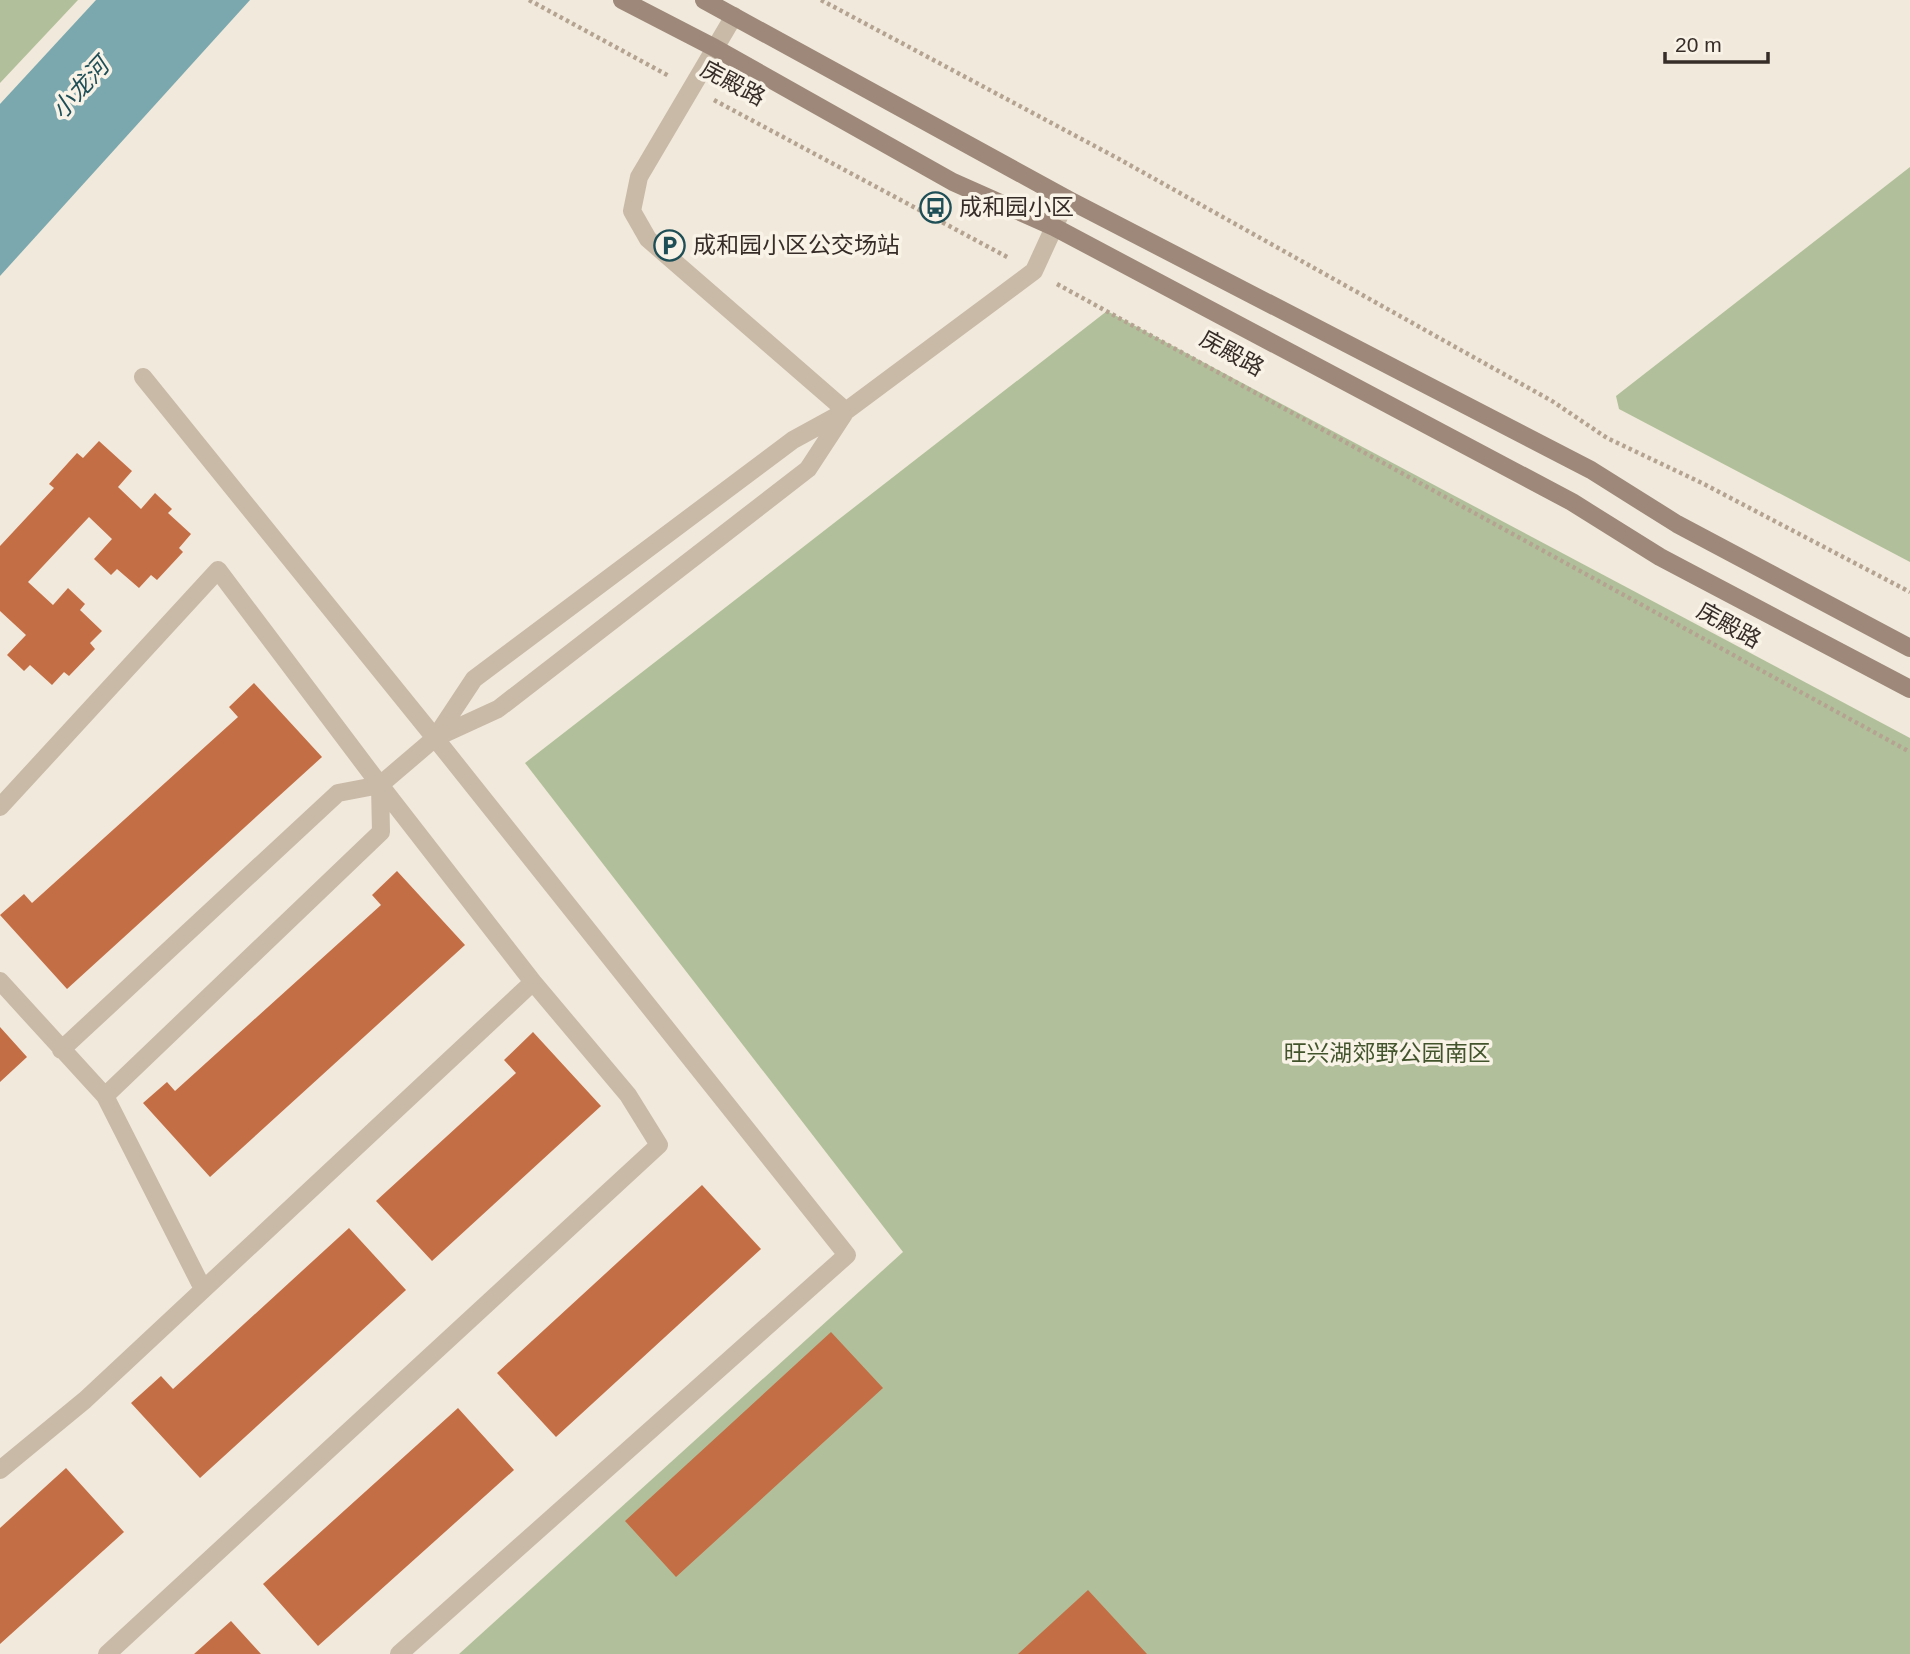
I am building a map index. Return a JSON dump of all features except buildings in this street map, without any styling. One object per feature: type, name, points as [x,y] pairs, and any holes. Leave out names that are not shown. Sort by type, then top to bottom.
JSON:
[{"type":"main road","name":"庑殿路","points":[[622,0],[715,48],[953,182],[1054,227],[1572,502],[1660,557],[1910,689]]},
{"type":"main road","points":[[704,0],[1067,200],[1591,470],[1677,524],[1910,648]]},
{"type":"lane","points":[[734,16],[639,177],[632,211],[648,239],[846,411]]},
{"type":"lane","points":[[435,738],[474,679],[793,440],[846,411],[1034,271],[1067,200]]},
{"type":"lane","points":[[143,377],[847,1255],[400,1654]]},
{"type":"lane","points":[[61,1050],[338,793],[380,785],[435,738],[498,709],[808,469],[846,411]]},
{"type":"lane","points":[[0,807],[218,570],[533,982],[628,1095],[659,1145],[107,1654]]},
{"type":"lane","points":[[105,1096],[380,832],[380,785]]},
{"type":"lane","points":[[0,981],[105,1096],[203,1289]]},
{"type":"lane","points":[[0,1470],[85,1400],[533,982]]},
{"type":"path","name":"庑殿路","points":[[528,0],[1034,271],[1910,752]]},
{"type":"path","points":[[821,0],[1131,166],[1552,401],[1607,438],[1702,483],[1910,592]]},
{"type":"green space","points":[[0,0],[78,0],[0,83]]},
{"type":"green space","points":[[1910,167],[1910,562],[1619,409],[1616,396]]},
{"type":"green space","name":"旺兴湖郊野公园南区","points":[[1107,311],[1910,738],[1910,1654],[459,1654],[903,1252],[525,763]]},
{"type":"water","name":"小龙河","points":[[96,0],[250,0],[0,276],[0,104]]},
{"type":"place","name":"成和园小区","points":[[936,207]]},
{"type":"place","name":"成和园小区公交场站","points":[[670,245]]}]
